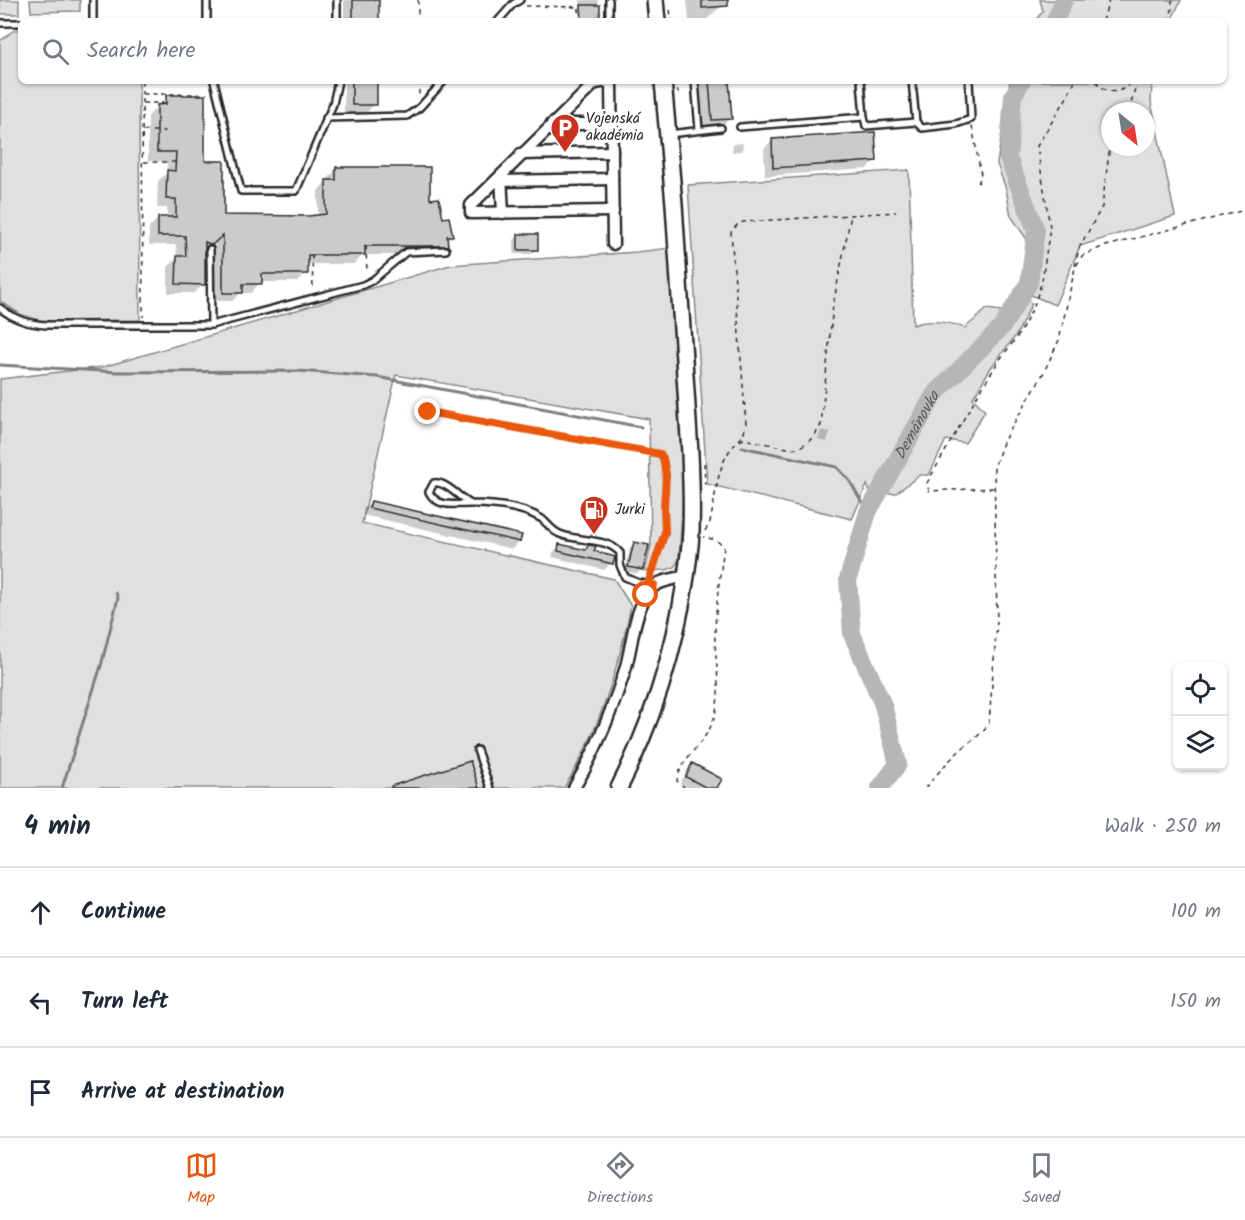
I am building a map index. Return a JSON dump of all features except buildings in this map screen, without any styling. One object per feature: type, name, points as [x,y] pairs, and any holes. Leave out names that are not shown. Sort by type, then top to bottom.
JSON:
[{"type":"main road","points":[[655,0],[664,18]]},
{"type":"main road","points":[[619,788],[658,693],[673,639],[686,576],[692,515],[690,453],[668,134],[661,84]]},
{"type":"street","points":[[595,84],[471,205],[471,213],[613,211]]},
{"type":"street","points":[[610,84],[613,244]]},
{"type":"street","points":[[552,124],[612,124]]},
{"type":"street","points":[[521,154],[612,152]]},
{"type":"street","points":[[501,178],[612,179]]},
{"type":"street","points":[[501,178],[502,213]]},
{"type":"street","points":[[574,788],[610,714],[626,668],[639,612],[651,585],[686,576]]},
{"type":"lane","points":[[93,0],[93,18]]},
{"type":"lane","points":[[207,0],[207,18]]},
{"type":"lane","points":[[337,0],[337,18]]},
{"type":"lane","points":[[501,18],[513,4],[521,0]]},
{"type":"lane","points":[[609,0],[609,18]]},
{"type":"lane","points":[[0,23],[18,23]]},
{"type":"lane","points":[[215,84],[241,191],[296,191],[333,104],[337,84]]},
{"type":"lane","points":[[326,118],[399,118],[406,116],[419,108],[441,84]]},
{"type":"lane","points":[[695,84],[699,130]]},
{"type":"lane","points":[[861,84],[866,126],[916,122]]},
{"type":"lane","points":[[912,84],[916,122],[922,128],[956,124],[971,119],[969,84]]},
{"type":"lane","points":[[740,127],[864,117]]},
{"type":"lane","points":[[668,134],[721,128]]},
{"type":"lane","points":[[210,249],[211,325]]},
{"type":"lane","points":[[0,308],[15,319],[31,324],[211,325],[367,283],[406,252],[446,250]]},
{"type":"lane","points":[[471,504],[462,500],[443,484],[434,483],[430,487],[431,496],[442,503],[522,510],[542,519],[561,535],[612,546],[620,553],[620,565],[625,577],[631,581],[651,585]]},
{"type":"lane","points":[[477,750],[490,788]]},
{"type":"path","points":[[418,0],[418,18]]},
{"type":"path","points":[[521,0],[526,7],[579,7],[579,18]]},
{"type":"path","points":[[1104,18],[1109,0]]},
{"type":"path","points":[[1169,18],[1172,0]]},
{"type":"path","points":[[142,84],[143,326]]},
{"type":"path","points":[[419,84],[419,108]]},
{"type":"path","points":[[994,488],[929,491],[927,483],[951,438],[998,362],[1020,333],[1034,306],[1042,281],[1050,227],[1036,146],[1074,84]]},
{"type":"path","points":[[1098,84],[1111,92],[1119,92],[1130,84]]},
{"type":"path","points":[[1131,102],[1136,84]]},
{"type":"path","points":[[142,94],[217,94]]},
{"type":"path","points":[[142,103],[166,103]]},
{"type":"path","points":[[971,119],[981,175],[977,187]]},
{"type":"path","points":[[142,131],[166,131]]},
{"type":"path","points":[[926,788],[965,746],[984,731],[989,723],[997,621],[994,467],[1005,440],[1043,374],[1059,340],[1079,248],[1102,207],[1109,156]]},
{"type":"path","points":[[143,162],[176,162]]},
{"type":"path","points":[[1075,268],[1082,256],[1102,247],[1245,210]]},
{"type":"path","points":[[685,788],[677,781],[678,772],[707,736],[717,704],[715,633],[724,547],[716,540],[701,537],[710,522],[723,462],[743,436],[746,424],[731,232],[743,222],[897,212]]},
{"type":"path","points":[[739,441],[744,439],[792,449],[798,448],[812,440],[821,425],[833,304],[851,215]]},
{"type":"path","points":[[366,246],[367,283]]},
{"type":"path","points":[[312,255],[313,298]]},
{"type":"path","points":[[428,412],[660,454],[666,475],[665,532],[651,585]]},
{"type":"shaded area","points":[[0,0],[19,0],[19,14],[0,14]]},
{"type":"shaded area","points":[[30,0],[80,0],[80,11],[31,12]]},
{"type":"shaded area","points":[[1040,0],[1181,0],[1172,18],[1037,18],[1043,11]]},
{"type":"shaded area","points":[[14,30],[18,30],[18,84],[139,84],[140,320],[42,321],[20,314],[0,301],[0,41]]},
{"type":"shaded area","points":[[1010,84],[1152,84],[1151,102],[1101,102],[1101,156],[1155,156],[1155,121],[1175,216],[1080,246],[1055,305],[1031,295],[1041,235],[1028,241],[1011,216],[1006,189],[997,164]]},
{"type":"shaded area","points":[[909,170],[913,325],[939,322],[965,328],[987,309],[1015,313],[1026,300],[1032,303],[1017,334],[990,369],[973,398],[985,411],[965,443],[946,440],[929,475],[920,475],[896,493],[871,494],[867,485],[852,519],[707,484],[688,185]]},
{"type":"shaded area","points":[[670,248],[683,495],[679,559],[675,567],[645,571],[651,544],[649,419],[396,375],[362,523],[614,579],[631,606],[626,630],[597,723],[564,788],[0,788],[0,379],[103,367],[450,265]]},
{"type":"waterway","name":"Demänovka","points":[[1056,18],[1064,0]]},
{"type":"waterway","name":"Demänovka","points":[[880,788],[898,764],[883,705],[852,634],[848,579],[868,512],[934,395],[1002,327],[1029,283],[1036,230],[1008,158],[1013,96],[1020,84]]},
{"type":"waterway","points":[[0,365],[118,372],[299,371],[377,377],[641,427]]},
{"type":"waterway","points":[[742,447],[837,467],[849,480],[868,512]]},
{"type":"waterway","points":[[62,788],[101,666],[118,598],[116,593]]},
{"type":"place","name":"Vojenská akadémia","points":[[565,154]]},
{"type":"place","name":"Jurki","points":[[594,536]]},
{"type":"route","points":[[428,412],[660,454],[666,475],[665,532],[648,584],[654,585],[646,595]]}]
